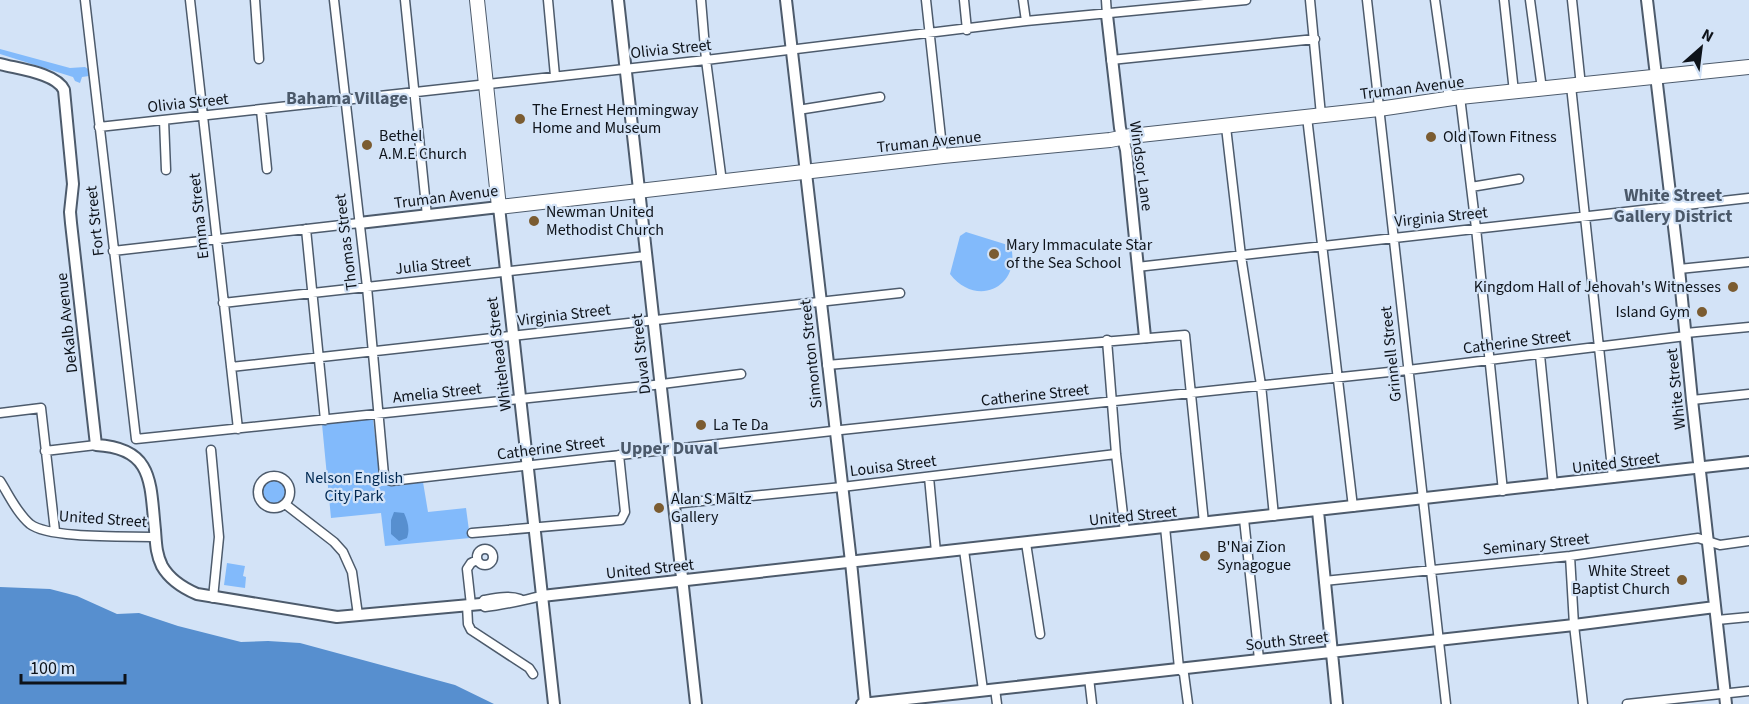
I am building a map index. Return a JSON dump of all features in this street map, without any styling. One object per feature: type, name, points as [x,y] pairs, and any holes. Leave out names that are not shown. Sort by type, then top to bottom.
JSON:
[{"type":"main road","name":"Whitehead Street","points":[[477,0],[499,207]]},
{"type":"main road","name":"Truman Avenue","points":[[499,207],[943,156],[1124,139],[1454,98],[1749,67]]},
{"type":"street","name":"Fort Street","points":[[85,0],[136,439]]},
{"type":"street","name":"Emma Street","points":[[190,0],[238,429]]},
{"type":"street","points":[[255,0],[259,59]]},
{"type":"street","name":"Thomas Street","points":[[334,0],[367,287],[386,479]]},
{"type":"street","points":[[405,0],[427,216]]},
{"type":"street","points":[[548,0],[555,76]]},
{"type":"street","name":"Duval Street","points":[[618,0],[696,704]]},
{"type":"street","points":[[701,0],[706,60],[722,182]]},
{"type":"street","name":"Simonton Street","points":[[786,0],[851,562],[864,704]]},
{"type":"street","points":[[926,0],[943,156]]},
{"type":"street","points":[[964,0],[967,30]]},
{"type":"street","points":[[1023,0],[1026,21]]},
{"type":"street","name":"Windsor Lane","points":[[1106,0],[1120,128],[1124,139],[1145,337]]},
{"type":"street","name":"Olivia Street","points":[[99,127],[706,60],[1026,21],[1246,0]]},
{"type":"street","points":[[1310,0],[1315,39],[1314,116],[1323,246],[1336,377],[1353,507]]},
{"type":"street","name":"Grinnell Street","points":[[1367,0],[1446,704]]},
{"type":"street","points":[[1435,0],[1471,187],[1503,490]]},
{"type":"street","points":[[1504,0],[1514,92]]},
{"type":"street","points":[[1530,0],[1542,89]]},
{"type":"street","points":[[1572,0],[1586,216],[1613,478]]},
{"type":"street","name":"White Street","points":[[1647,0],[1672,206],[1725,699]]},
{"type":"street","points":[[1112,60],[1315,39]]},
{"type":"street","name":"DeKalb Avenue","points":[[0,64],[52,78],[62,85],[66,96],[73,184],[70,212],[96,445]]},
{"type":"street","points":[[798,110],[879,97]]},
{"type":"street","points":[[261,110],[267,169]]},
{"type":"street","points":[[164,120],[166,170]]},
{"type":"street","points":[[1226,127],[1241,256],[1261,385],[1274,516]]},
{"type":"street","points":[[1471,187],[1519,179]]},
{"type":"street","name":"Virginia Street","points":[[1137,267],[1749,198]]},
{"type":"street","name":"Truman Avenue","points":[[113,251],[499,207]]},
{"type":"street","name":"Whitehead Street","points":[[499,207],[554,704]]},
{"type":"street","points":[[306,229],[325,420]]},
{"type":"street","name":"Julia Street","points":[[223,303],[646,256]]},
{"type":"street","points":[[1679,269],[1749,262]]},
{"type":"street","name":"Virginia Street","points":[[231,367],[900,293]]},
{"type":"street","name":"Catherine Street","points":[[386,479],[391,481],[1489,361],[1749,327]]},
{"type":"street","points":[[827,365],[1185,335],[1204,523]]},
{"type":"street","points":[[1107,340],[1125,532]]},
{"type":"street","points":[[1540,355],[1553,485]]},
{"type":"street","name":"Amelia Street","points":[[136,439],[379,415],[741,374]]},
{"type":"street","points":[[1692,400],[1749,394]]},
{"type":"street","points":[[0,413],[41,408],[55,531]]},
{"type":"street","points":[[45,451],[96,445],[113,446],[124,450],[141,462],[149,484],[155,537]]},
{"type":"street","points":[[211,450],[219,537],[213,598]]},
{"type":"street","name":"Louisa Street","points":[[673,504],[842,487],[1116,454]]},
{"type":"street","points":[[472,533],[621,520],[625,512],[619,455]]},
{"type":"street","name":"United Street","points":[[0,481],[27,521],[37,529],[85,535],[155,537],[156,550],[161,564],[169,575],[189,591],[213,598],[337,617],[473,605],[485,607],[542,596],[1749,462]]},
{"type":"street","points":[[929,477],[936,552]]},
{"type":"street","points":[[285,504],[334,542],[342,552],[352,572],[358,615]]},
{"type":"street","points":[[1317,511],[1337,704]]},
{"type":"street","points":[[1244,519],[1259,660]]},
{"type":"street","points":[[1165,528],[1179,668],[1184,674],[1188,704]]},
{"type":"street","name":"Seminary Street","points":[[1324,581],[1570,556],[1698,538],[1720,544],[1749,541]]},
{"type":"street","points":[[1026,543],[1040,634]]},
{"type":"street","points":[[964,549],[983,690]]},
{"type":"street","points":[[1570,556],[1574,625],[1583,704]]},
{"type":"street","points":[[477,560],[467,569],[473,605],[468,624],[471,630],[530,668],[533,674]]},
{"type":"street","name":"South Street","points":[[864,704],[1574,625],[1715,607]]},
{"type":"street","points":[[1717,620],[1749,617]]},
{"type":"street","points":[[1089,678],[1092,704]]},
{"type":"street","points":[[995,689],[997,704]]},
{"type":"street","points":[[1627,704],[1725,699],[1749,692]]},
{"type":"green space","points":[[0,49],[70,68],[85,67],[88,69],[89,76],[82,77],[80,83],[73,77],[0,54]]},
{"type":"green space","points":[[966,232],[1011,246],[1012,261],[1009,273],[1003,282],[994,288],[983,291],[972,290],[960,284],[950,274],[960,236]]},
{"type":"green space","name":"Nelson English City Park","points":[[373,419],[381,486],[423,482],[428,512],[466,508],[470,538],[385,546],[381,513],[331,518],[322,424]]},
{"type":"green space","points":[[275,480],[280,481],[286,487],[286,497],[280,503],[275,504],[270,503],[264,497],[263,492],[264,487],[270,481]]},
{"type":"green space","points":[[227,563],[245,566],[243,576],[246,577],[245,588],[224,585]]},
{"type":"shaded area","points":[[394,512],[404,513],[408,526],[407,538],[399,541],[391,534],[391,520]]},
{"type":"shaded area","points":[[0,587],[50,589],[77,596],[117,614],[139,613],[178,626],[241,642],[300,643],[455,685],[494,704],[0,704]]},
{"type":"place","name":"The Ernest Hemmingway Home and Museum","points":[[520,119]]},
{"type":"place","name":"Old Town Fitness","points":[[1431,137]]},
{"type":"place","name":"Bethel A.M.E Church","points":[[367,145]]},
{"type":"place","name":"Newman United Methodist Church","points":[[534,221]]},
{"type":"place","name":"Mary Immaculate Star of the Sea School","points":[[994,254]]},
{"type":"place","name":"Kingdom Hall of Jehovah's Witnesses","points":[[1733,287]]},
{"type":"place","name":"Island Gym","points":[[1702,312]]},
{"type":"place","name":"La Te Da","points":[[701,425]]},
{"type":"place","name":"Alan S Maltz Gallery","points":[[659,508]]},
{"type":"place","name":"B'Nai Zion Synagogue","points":[[1205,556]]},
{"type":"place","name":"White Street Baptist Church","points":[[1682,580]]},
{"type":"district","name":"Bahama Village","points":[[347,98]]},
{"type":"district","name":"White Street Gallery District","points":[[1673,205]]},
{"type":"district","name":"Upper Duval","points":[[669,448]]}]
